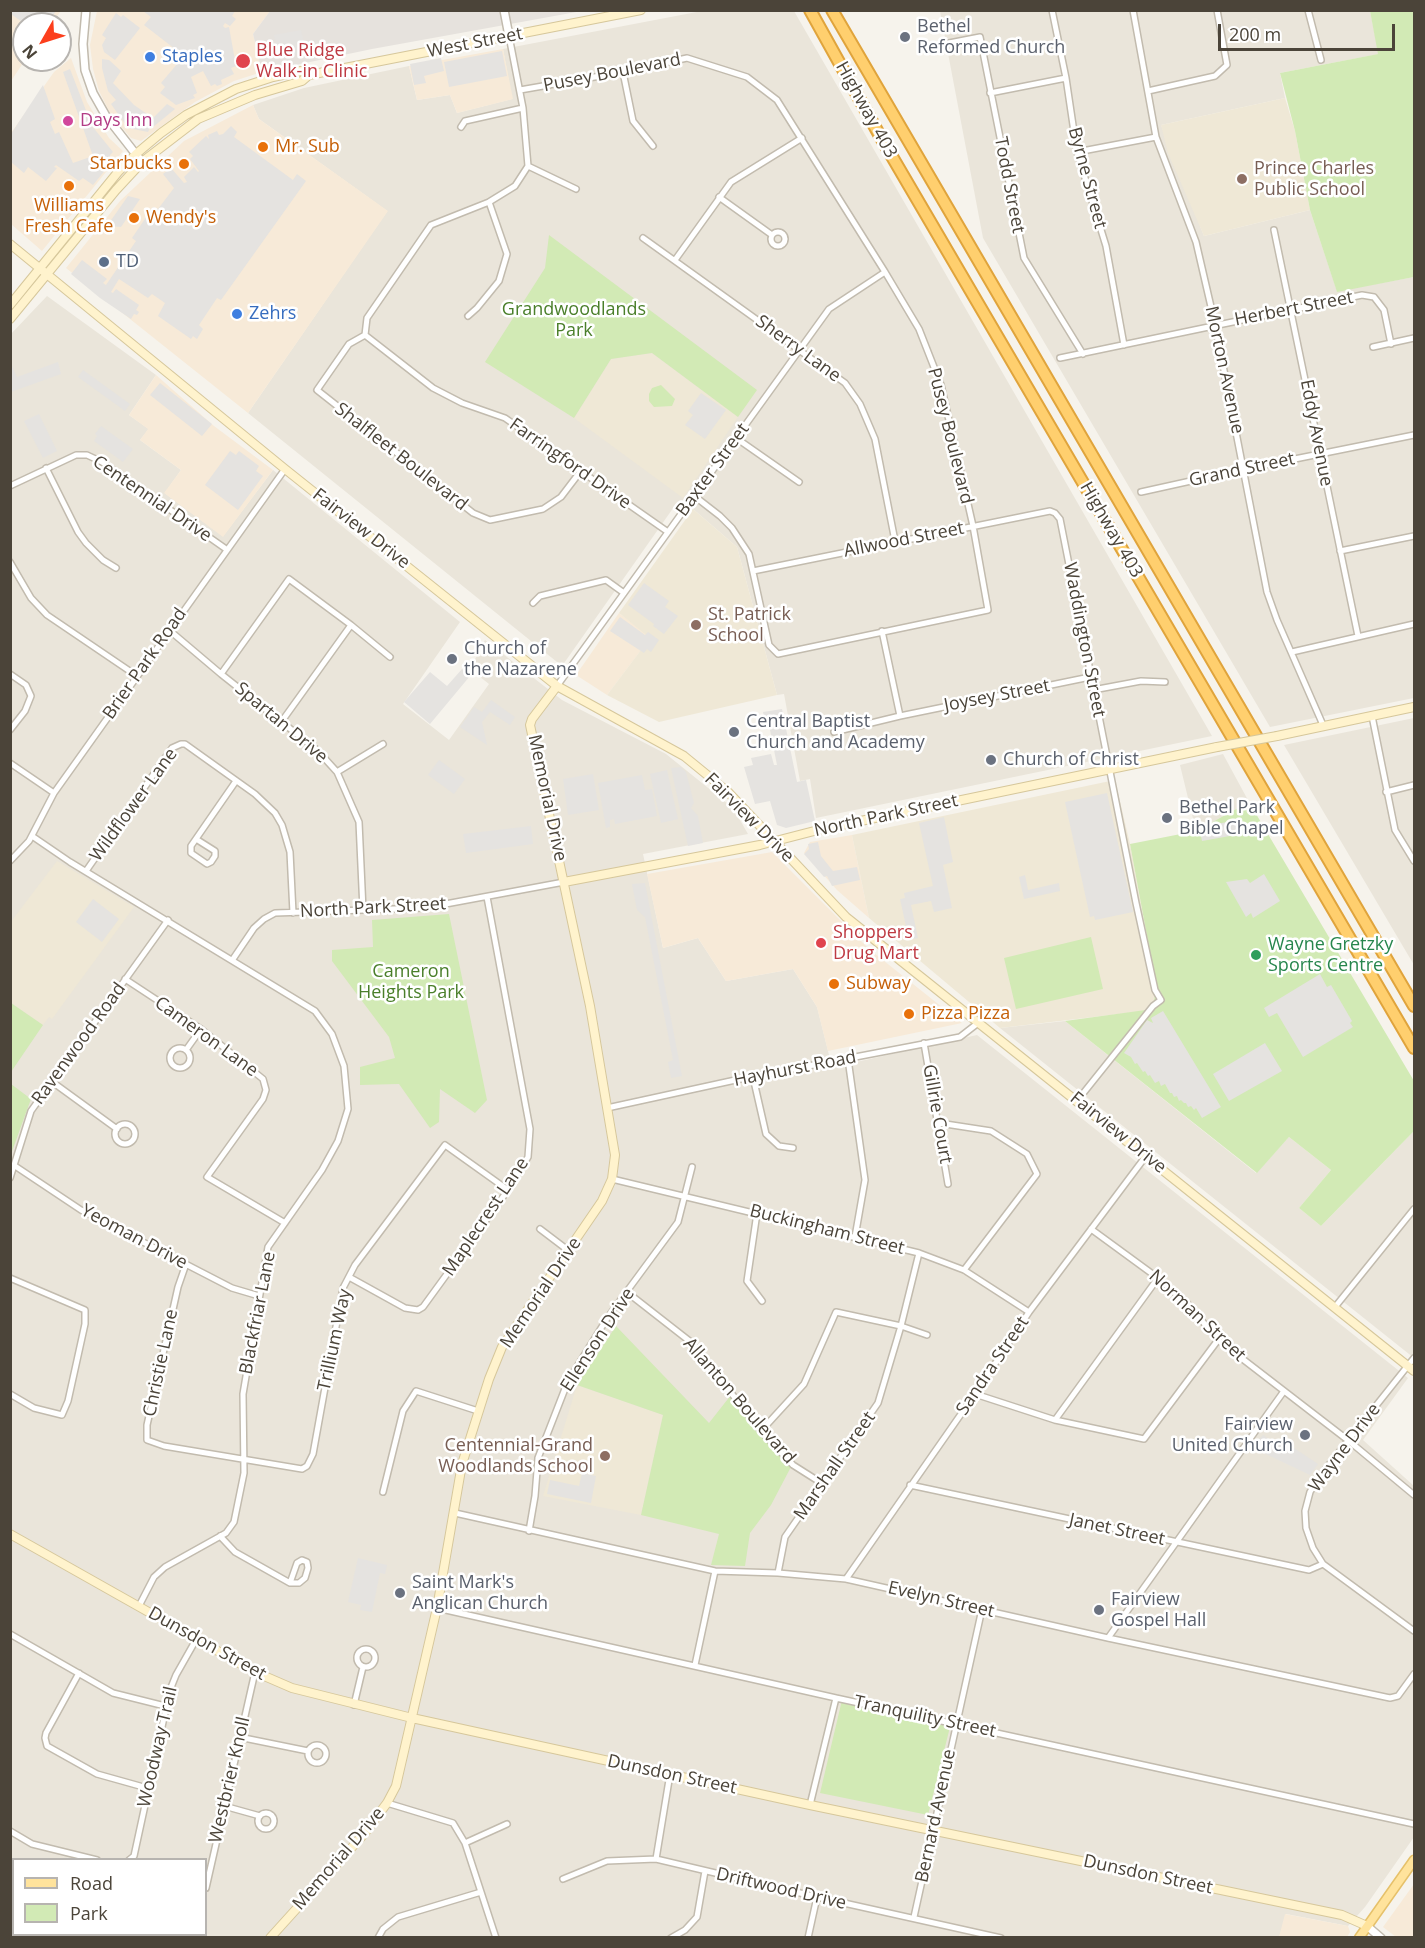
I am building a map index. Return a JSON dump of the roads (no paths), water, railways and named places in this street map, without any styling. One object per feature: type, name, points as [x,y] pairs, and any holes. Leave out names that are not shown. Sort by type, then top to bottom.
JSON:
[{"type":"highway","name":"Highway 403","points":[[810,10],[880,136],[1414,1048]]},
{"type":"highway","name":"Highway 403","points":[[832,10],[1414,1006]]},
{"type":"main road","name":"West Street","points":[[10,319],[142,162],[198,119],[248,97],[302,81],[309,75],[642,10]]},
{"type":"main road","name":"West Street","points":[[10,305],[96,199],[136,154],[186,116],[236,89],[301,71],[309,75]]},
{"type":"main road","points":[[96,199],[103,206]]},
{"type":"main road","name":"Fairview Drive","points":[[10,244],[285,469],[557,686],[684,756],[728,792],[846,917],[1411,1369]]},
{"type":"main road","name":"Memorial Drive","points":[[270,1938],[364,1834],[387,1803],[396,1786],[437,1608],[462,1464],[478,1411],[502,1347],[602,1201],[612,1179],[615,1155],[590,1006],[530,725],[557,686]]},
{"type":"main road","name":"North Park Street","points":[[564,882],[774,842],[822,829],[1414,708]]},
{"type":"main road","name":"Dunsdon Street","points":[[10,1534],[255,1672],[292,1688],[354,1705],[810,1805],[1342,1915],[1367,1926]]},
{"type":"main road","points":[[1359,1938],[1414,1860]]},
{"type":"street","points":[[86,10],[83,44],[85,70],[93,93],[106,117],[142,162]]},
{"type":"street","points":[[365,335],[367,318],[431,225],[489,202],[515,186],[528,166],[523,108],[504,10]]},
{"type":"street","name":"Byrne Street","points":[[1052,10],[1066,78],[1077,153],[1106,246],[1124,345]]},
{"type":"street","name":"Morton Avenue","points":[[1133,10],[1156,137],[1196,242],[1215,324],[1245,469],[1267,592],[1276,620],[1292,651],[1323,726]]},
{"type":"street","points":[[1148,91],[1215,76],[1227,65],[1216,10]]},
{"type":"street","points":[[1308,10],[1321,60]]},
{"type":"street","name":"Todd Street","points":[[944,44],[980,37],[1024,258],[1083,354]]},
{"type":"street","name":"Pusey Boulevard","points":[[520,90],[687,58],[747,77],[777,100],[919,329],[941,385],[973,526],[988,610],[778,654],[769,645],[749,554],[732,528],[693,495]]},
{"type":"street","points":[[623,72],[633,121],[653,146]]},
{"type":"street","points":[[990,93],[1066,78]]},
{"type":"street","points":[[461,127],[465,121],[523,108]]},
{"type":"street","points":[[1077,153],[1156,137]]},
{"type":"street","points":[[675,260],[731,182],[802,138]]},
{"type":"street","points":[[528,166],[576,189]]},
{"type":"street","points":[[719,197],[772,235]]},
{"type":"street","points":[[468,316],[499,281],[507,254],[489,202]]},
{"type":"street","name":"Eddy Avenue","points":[[1274,230],[1358,636]]},
{"type":"street","name":"Sherry Lane","points":[[643,238],[845,383],[860,404],[875,439],[895,542]]},
{"type":"street","name":"Baxter Street","points":[[557,686],[829,309],[885,272]]},
{"type":"street","name":"Herbert Street","points":[[1060,358],[1362,295],[1374,297],[1384,309],[1391,344]]},
{"type":"street","name":"Farringford Drive","points":[[365,335],[433,388],[462,403],[505,418],[668,532]]},
{"type":"street","name":"Shalfleet Boulevard","points":[[365,335],[349,344],[317,390],[472,513],[490,520],[543,509],[561,497],[580,472]]},
{"type":"street","points":[[1373,347],[1414,338]]},
{"type":"street","name":"Grand Street","points":[[1141,492],[1414,435]]},
{"type":"street","points":[[736,438],[799,482]]},
{"type":"street","name":"Centennial Drive","points":[[10,486],[76,455],[87,455],[102,462],[226,549]]},
{"type":"street","points":[[46,468],[78,532],[103,560],[116,568]]},
{"type":"street","name":"Brier Park Road","points":[[10,861],[32,836],[54,793],[285,469]]},
{"type":"street","name":"Allwood Street","points":[[753,571],[973,526],[1055,513]]},
{"type":"street","name":"Waddington Street","points":[[1055,513],[1062,525],[1136,903],[1155,990],[1161,1000],[1153,1006],[1077,1101]]},
{"type":"street","points":[[1340,551],[1414,536]]},
{"type":"street","points":[[10,562],[32,598],[47,615],[137,676]]},
{"type":"street","points":[[221,674],[289,579],[390,657]]},
{"type":"street","points":[[533,603],[540,596],[606,580],[624,593]]},
{"type":"street","points":[[1292,651],[1414,624]]},
{"type":"street","points":[[282,721],[351,625]]},
{"type":"street","name":"Spartan Drive","points":[[169,630],[317,750],[338,772],[359,822],[363,910]]},
{"type":"street","points":[[882,631],[900,716]]},
{"type":"street","points":[[10,674],[26,685],[31,696],[25,711],[10,730]]},
{"type":"street","name":"Joysey Street","points":[[834,732],[1090,677]]},
{"type":"street","points":[[1093,690],[1141,681],[1165,682]]},
{"type":"street","points":[[1372,716],[1395,830],[1414,861]]},
{"type":"street","name":"Wildflower Lane","points":[[86,871],[172,748],[185,744],[266,803],[275,813],[282,825],[290,852],[293,913]]},
{"type":"street","points":[[338,772],[383,744]]},
{"type":"street","points":[[10,763],[54,793]]},
{"type":"street","points":[[196,839],[215,851],[211,862],[207,864],[191,853],[191,846],[236,781]]},
{"type":"street","points":[[1386,792],[1414,785]]},
{"type":"street","name":"Blackfriar Lane","points":[[32,836],[315,1011],[332,1034],[344,1066],[348,1109],[338,1141],[322,1170],[268,1247],[243,1394],[242,1458],[244,1473],[237,1514],[231,1528],[165,1567],[154,1577],[139,1606]]},
{"type":"street","name":"North Park Street","points":[[232,959],[254,928],[275,913],[424,908],[564,882]]},
{"type":"street","name":"Maplecrest Lane","points":[[349,1277],[405,1308],[418,1310],[428,1303],[508,1190],[528,1157],[531,1136],[487,897]]},
{"type":"street","name":"Ravenwood Road","points":[[10,1178],[31,1111],[168,920]]},
{"type":"street","name":"Cameron Lane","points":[[125,979],[201,1029],[260,1075],[266,1084],[263,1099],[207,1177],[285,1223]]},
{"type":"street","name":"Hayhurst Road","points":[[607,1108],[960,1037],[978,1023]]},
{"type":"street","points":[[186,1050],[201,1029]]},
{"type":"street","name":"Gillrie Court","points":[[924,1043],[948,1184]]},
{"type":"street","points":[[848,1059],[865,1180],[855,1237]]},
{"type":"street","points":[[753,1077],[766,1134],[779,1146],[793,1148]]},
{"type":"street","points":[[51,1082],[117,1129]]},
{"type":"street","points":[[939,1123],[991,1131],[1028,1155],[1037,1174],[964,1270]]},
{"type":"street","name":"Trillium Way","points":[[242,1458],[297,1469],[307,1466],[311,1460],[344,1288],[355,1265],[444,1145],[508,1190]]},
{"type":"street","name":"Sandra Street","points":[[846,1579],[975,1394],[1029,1312],[1146,1156]]},
{"type":"street","name":"Yeoman Drive","points":[[15,1166],[81,1210],[232,1288],[259,1296]]},
{"type":"street","name":"Ellenson Drive","points":[[529,1531],[538,1458],[568,1381],[609,1317],[678,1222],[692,1167]]},
{"type":"street","name":"Buckingham Street","points":[[612,1179],[920,1253],[964,1270],[1029,1312]]},
{"type":"street","points":[[1335,1307],[1414,1209]]},
{"type":"street","points":[[757,1213],[747,1281],[762,1301]]},
{"type":"street","points":[[540,1229],[569,1251]]},
{"type":"street","name":"Norman Street","points":[[1091,1229],[1158,1278],[1188,1304],[1218,1340],[1349,1441],[1414,1495]]},
{"type":"street","name":"Marshall Street","points":[[778,1573],[785,1537],[878,1403],[920,1253]]},
{"type":"street","name":"Christie Lane","points":[[186,1264],[175,1299],[147,1425],[147,1440],[165,1446],[242,1458]]},
{"type":"street","points":[[10,1278],[85,1310],[68,1401],[62,1415],[34,1408],[10,1394]]},
{"type":"street","points":[[1055,1420],[1158,1278]]},
{"type":"street","name":"Allanton Boulevard","points":[[628,1293],[692,1343],[761,1431],[793,1465],[823,1484]]},
{"type":"street","points":[[761,1431],[804,1384],[836,1312],[901,1326],[927,1335]]},
{"type":"street","points":[[975,1394],[1055,1420],[1144,1439],[1218,1340]]},
{"type":"street","name":"Wayne Drive","points":[[1414,1358],[1411,1369],[1320,1476],[1310,1492],[1305,1511],[1309,1538],[1323,1564],[1414,1631]]},
{"type":"street","points":[[1108,1638],[1284,1391]]},
{"type":"street","points":[[382,1492],[403,1411],[417,1392],[478,1411]]},
{"type":"street","name":"Janet Street","points":[[910,1485],[1309,1570],[1323,1564]]},
{"type":"street","name":"Evelyn Street","points":[[455,1513],[715,1571],[778,1573],[846,1579],[1390,1698],[1398,1696],[1414,1674]]},
{"type":"street","points":[[220,1536],[235,1552],[290,1583]]},
{"type":"street","points":[[695,1665],[715,1571]]},
{"type":"street","name":"Tranquility Street","points":[[437,1608],[1414,1824]]},
{"type":"street","name":"Bernard Avenue","points":[[914,1917],[982,1610]]},
{"type":"street","points":[[10,1634],[113,1693],[165,1706]]},
{"type":"street","name":"Woodway Trail","points":[[132,1858],[134,1856],[165,1706],[176,1675],[197,1638]]},
{"type":"street","points":[[354,1705],[363,1667]]},
{"type":"street","name":"Westbrier Knoll","points":[[207,1883],[255,1672]]},
{"type":"street","points":[[79,1673],[46,1733],[47,1746],[97,1774],[147,1788]]},
{"type":"street","points":[[810,1805],[836,1698]]},
{"type":"street","points":[[239,1737],[308,1751]]},
{"type":"street","points":[[656,1859],[670,1774]]},
{"type":"street","points":[[387,1803],[453,1823],[465,1844],[496,1938]]},
{"type":"street","points":[[224,1806],[260,1816]]},
{"type":"street","points":[[465,1844],[507,1824]]},
{"type":"street","points":[[10,1831],[32,1844],[89,1858]]},
{"type":"street","name":"Driftwood Drive","points":[[563,1879],[608,1861],[656,1859],[817,1898],[914,1917],[1001,1938]]},
{"type":"street","points":[[671,1938],[685,1930],[697,1917],[705,1872]]},
{"type":"street","points":[[378,1938],[383,1929],[398,1917],[481,1892]]},
{"type":"street","points":[[808,1938],[817,1898]]},
{"type":"street","points":[[1367,1926],[1381,1938]]},
{"type":"place","name":"Bethel Reformed Church","points":[[905,37]]},
{"type":"place","name":"Staples","points":[[150,57]]},
{"type":"place","name":"Blue Ridge Walk-in Clinic","points":[[243,61]]},
{"type":"place","name":"Days Inn","points":[[68,121]]},
{"type":"place","name":"Mr. Sub","points":[[263,147]]},
{"type":"place","name":"Starbucks","points":[[184,164]]},
{"type":"place","name":"Prince Charles Public School","points":[[1242,179]]},
{"type":"place","name":"Williams Fresh Cafe","points":[[69,186]]},
{"type":"place","name":"Wendy's","points":[[134,218]]},
{"type":"place","name":"TD","points":[[104,262]]},
{"type":"place","name":"Zehrs","points":[[237,314]]},
{"type":"place","name":"St. Patrick School","points":[[696,625]]},
{"type":"place","name":"Church of the Nazarene","points":[[452,659]]},
{"type":"place","name":"Central Baptist Church and Academy","points":[[734,732]]},
{"type":"place","name":"Church of Christ","points":[[991,760]]},
{"type":"place","name":"Bethel Park Bible Chapel","points":[[1167,818]]},
{"type":"place","name":"Shoppers Drug Mart","points":[[821,943]]},
{"type":"place","name":"Wayne Gretzky Sports Centre","points":[[1256,955]]},
{"type":"place","name":"Subway","points":[[834,984]]},
{"type":"place","name":"Pizza Pizza","points":[[909,1014]]},
{"type":"place","name":"Fairview United Church","points":[[1305,1435]]},
{"type":"place","name":"Centennial-Grand Woodlands School","points":[[605,1456]]},
{"type":"place","name":"Saint Mark's Anglican Church","points":[[400,1593]]},
{"type":"place","name":"Fairview Gospel Hall","points":[[1099,1610]]},
{"type":"park label","name":"Grandwoodlands Park","points":[[574,320]]},
{"type":"park label","name":"Cameron Heights Park","points":[[411,982]]}]
